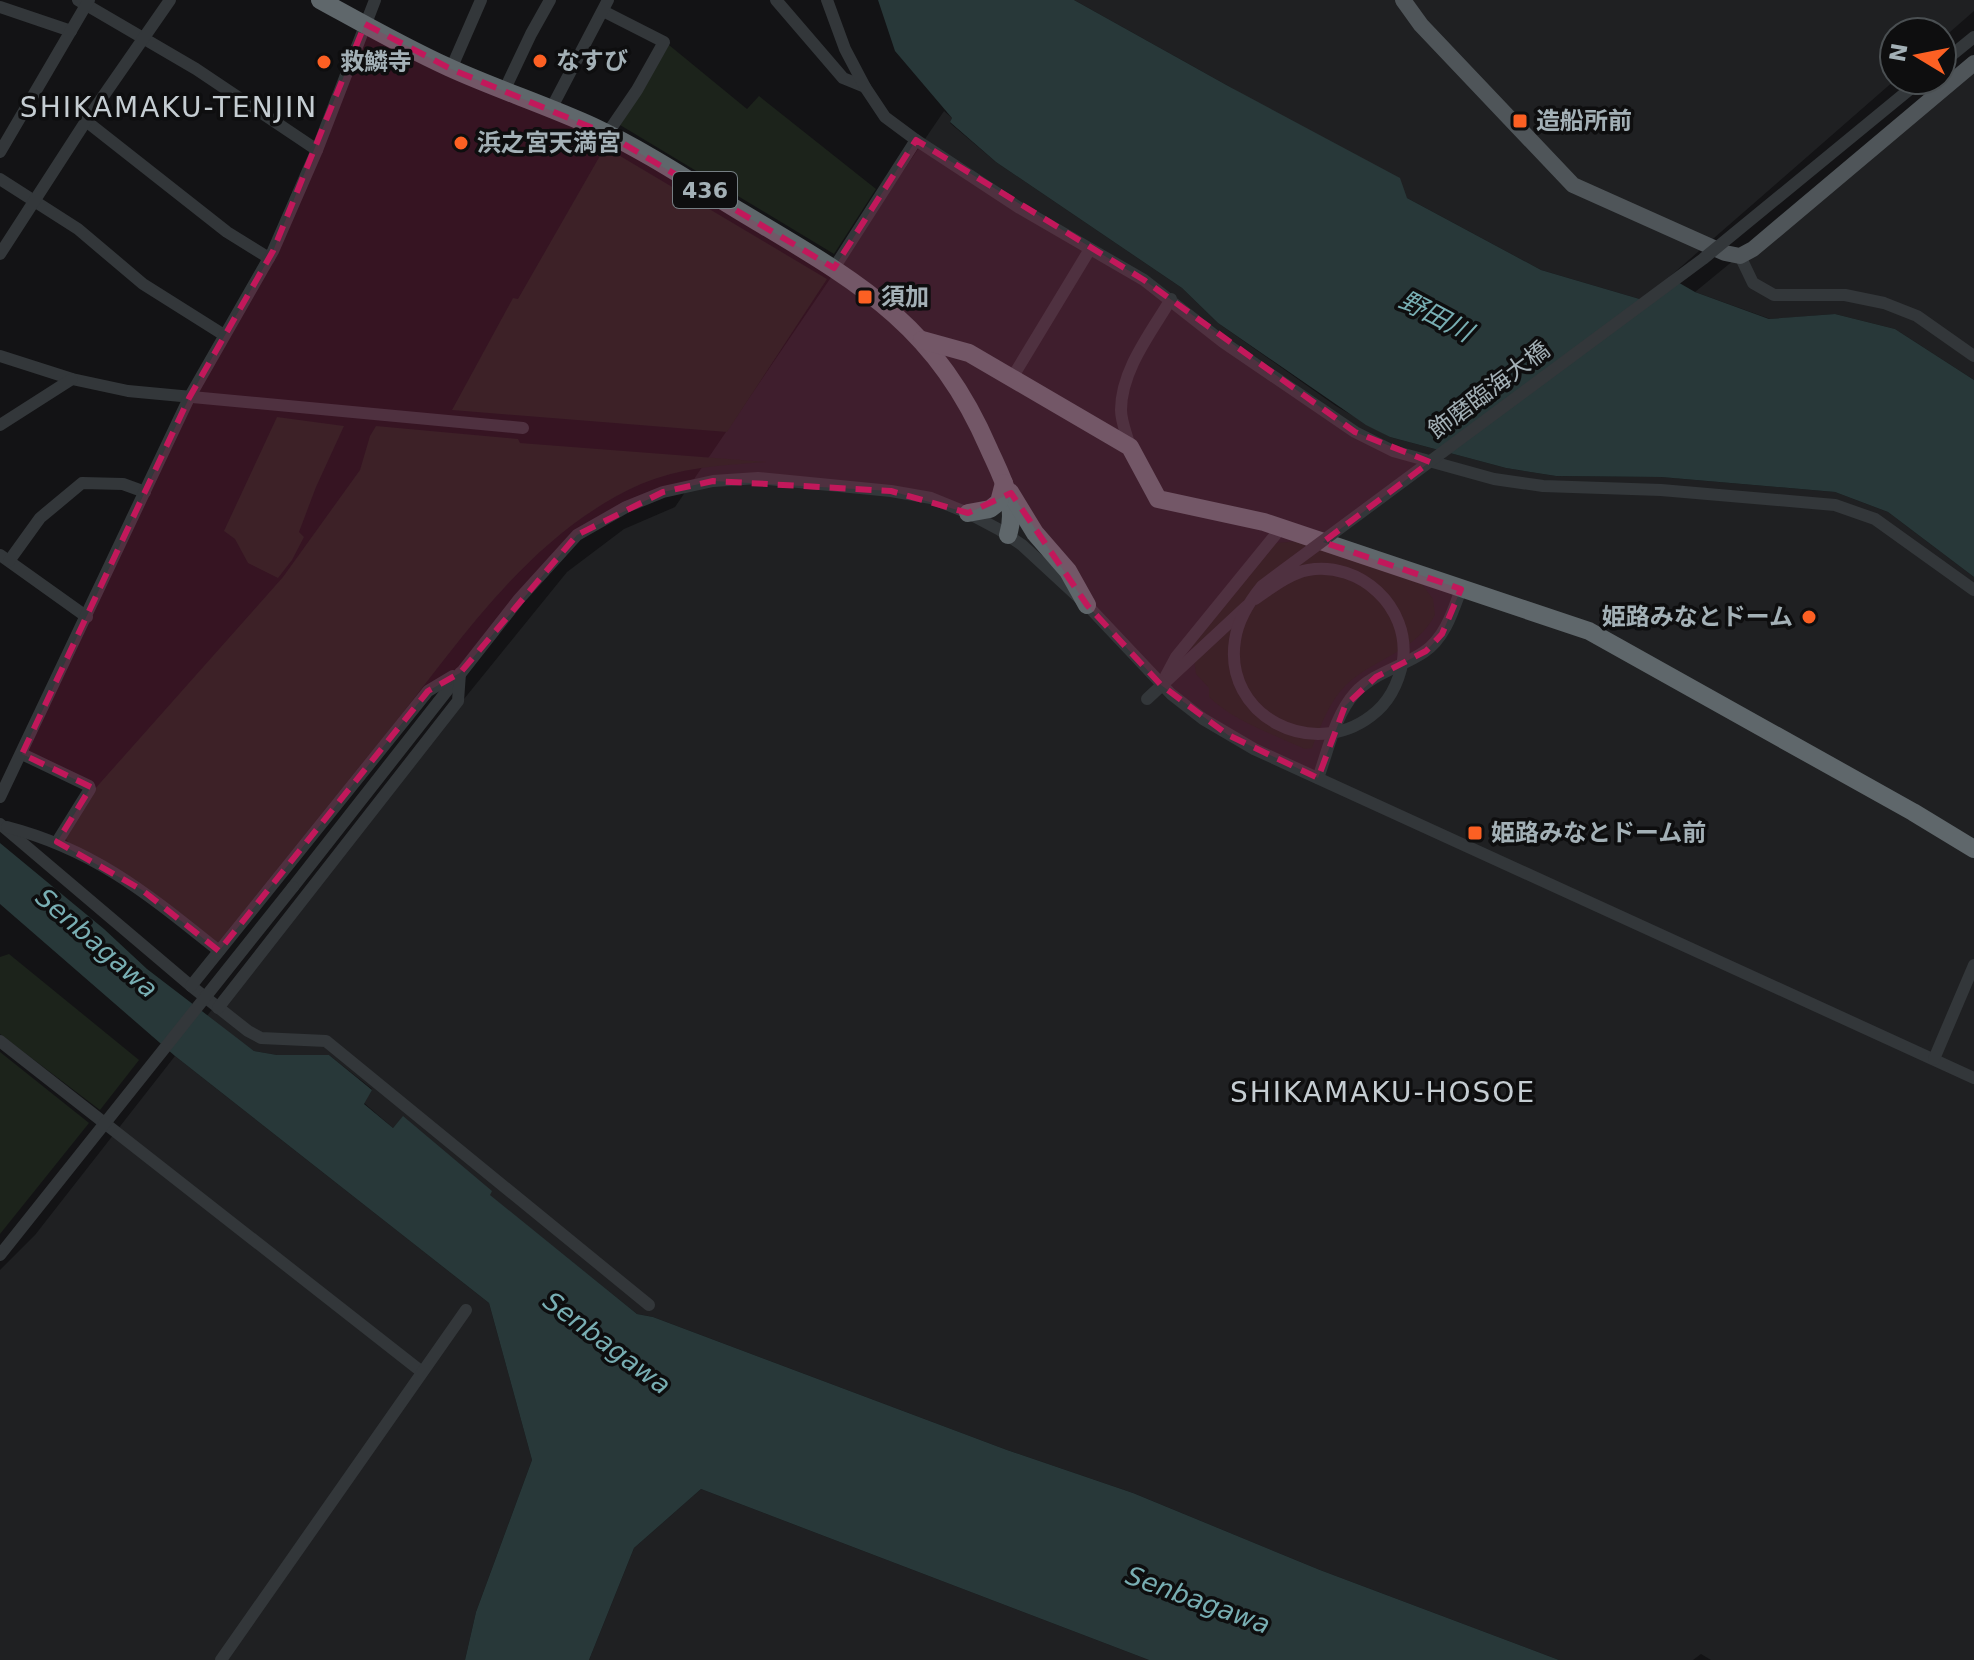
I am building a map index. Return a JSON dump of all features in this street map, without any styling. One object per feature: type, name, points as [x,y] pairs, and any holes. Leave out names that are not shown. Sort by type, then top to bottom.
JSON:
[{"type":"highway","name":"436","points":[[320,0],[451,69],[607,134],[834,268],[884,303],[922,340],[968,406],[1004,483],[1012,511],[1008,535]]},
{"type":"highway","name":"436","points":[[922,340],[969,353],[1130,447]]},
{"type":"highway","points":[[1130,447],[1158,499],[1281,528],[1589,631],[1974,849]]},
{"type":"highway","points":[[968,513],[990,509],[999,502],[1004,483]]},
{"type":"highway","points":[[1004,483],[1035,533],[1068,571],[1087,605]]},
{"type":"main road","points":[[1403,0],[1421,25],[1573,185],[1725,253],[1740,256],[1753,249],[1974,63]]},
{"type":"street","points":[[0,254],[86,121],[170,0]]},
{"type":"street","points":[[0,797],[189,398],[269,258],[317,150],[375,0]]},
{"type":"street","points":[[451,69],[481,0]]},
{"type":"street","points":[[504,91],[550,0]]},
{"type":"street","points":[[776,0],[843,78],[865,87]]},
{"type":"street","points":[[827,0],[845,49],[885,117],[1018,207],[1144,280],[1223,342],[1355,432],[1393,451],[1494,479],[1543,486],[1661,490],[1835,505],[1875,519],[1974,590]]},
{"type":"street","points":[[0,152],[71,31],[84,2],[196,69],[317,150]]},
{"type":"street","points":[[551,109],[605,5],[664,42],[607,134]]},
{"type":"street","points":[[0,7],[71,31]]},
{"type":"street","points":[[1958,50],[1974,37]]},
{"type":"street","name":"飾磨臨海大橋","points":[[1161,685],[1250,603],[1255,599],[1305,570],[1342,571],[1363,579],[1382,595],[1393,608],[1400,626],[1404,654],[1400,675],[1391,695],[1375,713],[1344,732],[1327,735],[1282,727],[1264,716],[1250,701],[1239,680],[1235,642],[1245,611],[1250,603],[1262,586],[1703,259],[1902,96]]},
{"type":"street","points":[[86,121],[227,232],[269,258]]},
{"type":"street","points":[[834,268],[916,140]]},
{"type":"street","points":[[0,179],[100,245],[143,284],[224,335]]},
{"type":"street","points":[[1012,378],[1090,249]]},
{"type":"street","points":[[1740,256],[1753,283],[1774,295],[1845,295],[1884,303],[1917,316],[1974,356]]},
{"type":"street","points":[[1130,447],[1121,411],[1125,386],[1138,354],[1171,299]]},
{"type":"street","points":[[0,356],[72,379],[128,391],[523,428]]},
{"type":"street","points":[[0,425],[72,379]]},
{"type":"street","points":[[0,1255],[519,599],[577,535],[626,507],[663,492],[713,481],[758,478],[891,491],[931,498],[968,513],[1022,545],[1087,605],[1161,685],[1228,735],[1974,1078]]},
{"type":"street","points":[[87,617],[4,558],[40,518],[82,483],[123,484],[145,492]]},
{"type":"street","points":[[1147,699],[1161,685],[1176,657],[1281,528]]},
{"type":"street","points":[[1318,778],[1345,706],[1357,691],[1376,677],[1426,651],[1442,634],[1461,589]]},
{"type":"street","points":[[191,986],[428,691],[460,673]]},
{"type":"street","points":[[218,1008],[458,701],[460,673]]},
{"type":"street","points":[[22,754],[89,786],[57,842]]},
{"type":"street","points":[[2,825],[57,842],[102,864],[142,890],[219,951]]},
{"type":"street","points":[[2,825],[191,986],[261,1038],[326,1041],[649,1305]]},
{"type":"street","points":[[1934,1059],[1972,971]]},
{"type":"street","points":[[0,1041],[422,1372]]},
{"type":"street","points":[[221,1660],[466,1310]]},
{"type":"highlighted area","points":[[365,24],[451,69],[607,134],[834,268],[916,140],[1144,280],[1355,432],[1430,462],[1323,542],[1461,589],[1442,634],[1426,651],[1376,677],[1345,706],[1318,778],[1228,735],[1161,685],[1087,605],[1011,493],[968,513],[891,491],[713,481],[663,492],[577,535],[460,673],[428,691],[219,951],[142,890],[57,842],[91,787],[22,754],[189,398],[273,251]]},
{"type":"shaded area","points":[[1074,0],[1974,0],[1974,11],[1958,25],[1958,16],[1878,16],[1878,95],[1643,300],[1541,270],[1407,198],[1230,87]]},
{"type":"shaded area","points":[[669,45],[747,109],[759,96],[876,189],[834,254],[620,125]]},
{"type":"shaded area","points":[[1974,63],[1974,380],[1895,329],[1835,314],[1770,319],[1695,292],[1934,96],[1958,96],[1958,76]]},
{"type":"shaded area","points":[[944,111],[952,118],[950,123],[996,162],[1182,288],[1218,323],[1336,406],[1390,437],[1506,468],[1556,476],[1661,477],[1835,492],[1888,512],[1974,577],[1974,1660],[1711,1660],[1701,1654],[1693,1660],[1559,1660],[1320,1570],[1133,1493],[1007,1450],[653,1317],[637,1314],[489,1195],[491,1191],[403,1117],[393,1128],[364,1103],[372,1089],[329,1055],[277,1055],[254,1051],[206,1017],[567,572],[624,529],[675,507]]},
{"type":"shaded area","points":[[605,147],[827,279],[727,432],[452,410],[513,298],[518,299]]},
{"type":"shaded area","points":[[277,417],[344,426],[299,532],[304,537],[278,578],[248,563],[235,539],[224,531]]},
{"type":"shaded area","points":[[376,426],[518,439],[520,443],[766,462],[687,470],[641,484],[565,530],[532,559],[471,625],[220,945],[63,836],[93,791],[283,577],[360,470]]},
{"type":"shaded area","points":[[1299,541],[1422,584],[1433,599],[1435,615],[1409,644],[1345,686],[1328,710],[1312,748],[1305,749],[1242,720],[1209,697],[1209,688],[1196,674],[1192,646],[1276,543]]},
{"type":"shaded area","points":[[9,954],[139,1060],[100,1110],[0,1034],[0,957]]},
{"type":"shaded area","points":[[0,1052],[89,1123],[0,1234]]},
{"type":"shaded area","points":[[175,1056],[489,1303],[532,1460],[476,1612],[465,1660],[0,1660],[0,1270],[35,1235]]},
{"type":"shaded area","points":[[701,1489],[1149,1660],[589,1660],[634,1548]]},
{"type":"water","name":"野田川","points":[[878,0],[1074,0],[1400,178],[1407,198],[1541,270],[1643,300],[1669,277],[1695,292],[1769,319],[1835,314],[1895,329],[1974,380],[1974,577],[1888,512],[1835,492],[1661,477],[1556,476],[1506,468],[1390,437],[1366,425],[1218,323],[1182,288],[996,162],[950,122],[952,118],[895,51]]},
{"type":"water","name":"Senbagawa","points":[[0,843],[147,969],[254,1051],[277,1055],[329,1055],[372,1090],[364,1104],[393,1128],[403,1116],[492,1191],[490,1195],[637,1314],[653,1317],[1007,1450],[1133,1493],[1320,1570],[1559,1660],[1149,1660],[701,1489],[634,1548],[589,1660],[465,1660],[476,1612],[532,1460],[489,1303],[175,1056],[0,904]]},
{"type":"place","name":"なすび","points":[[540,61]]},
{"type":"place","name":"救鱗寺","points":[[324,62]]},
{"type":"place","name":"造船所前","points":[[1520,121]]},
{"type":"place","name":"浜之宮天満宮","points":[[461,143]]},
{"type":"place","name":"須加","points":[[865,297]]},
{"type":"place","name":"姫路みなとドーム","points":[[1809,617]]},
{"type":"place","name":"姫路みなとドーム前","points":[[1475,833]]},
{"type":"district","name":"SHIKAMAKU-TENJIN","points":[[169,107]]},
{"type":"district","name":"SHIKAMAKU-HOSOE","points":[[1383,1092]]}]
